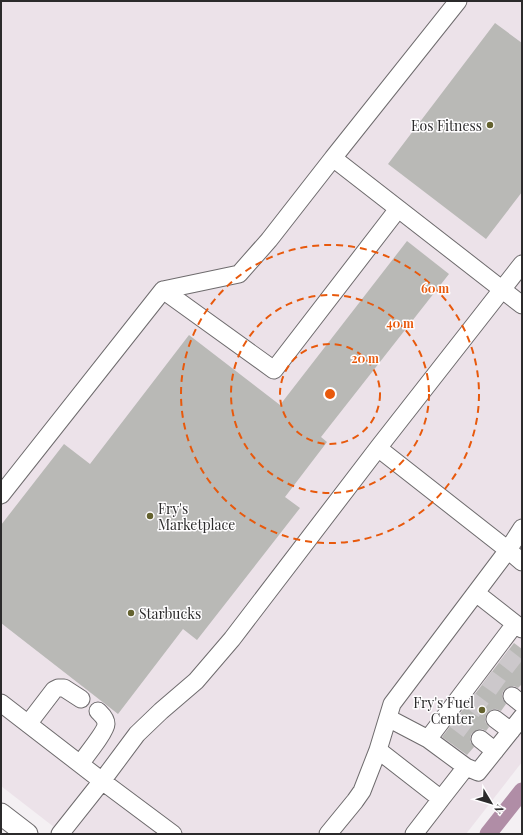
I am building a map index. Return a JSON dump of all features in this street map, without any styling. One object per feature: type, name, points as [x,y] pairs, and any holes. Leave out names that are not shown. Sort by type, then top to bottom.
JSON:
[{"type":"main road","points":[[1,814],[28,834]]},
{"type":"lane","points":[[1,495],[163,290],[239,274],[269,240],[458,1]]},
{"type":"lane","points":[[333,158],[522,305]]},
{"type":"lane","points":[[163,290],[274,370],[398,209]]},
{"type":"lane","points":[[60,834],[137,734],[196,681],[232,639],[378,448],[522,264]]},
{"type":"lane","points":[[378,448],[522,562]]},
{"type":"lane","points":[[328,834],[362,790],[378,750],[392,704],[508,550],[522,528]]},
{"type":"lane","points":[[428,738],[450,717],[519,626],[476,593]]},
{"type":"lane","points":[[28,724],[54,690],[58,688],[64,688],[81,699]]},
{"type":"lane","points":[[1,703],[173,834]]},
{"type":"lane","points":[[80,764],[104,731],[106,724],[104,717],[98,710]]},
{"type":"lane","points":[[388,718],[428,738],[466,767],[478,772],[522,717]]},
{"type":"lane","points":[[495,719],[511,731]]},
{"type":"lane","points":[[480,739],[495,751]]},
{"type":"lane","points":[[378,750],[441,799]]},
{"type":"lane","points":[[414,834],[466,767]]},
{"type":"shaded area","points":[[1,1],[522,1],[522,762],[466,834],[63,834],[1,786]]},
{"type":"building","points":[[495,23],[522,43],[522,192],[486,239],[388,164]]},
{"type":"building","name":"Fry's Marketplace","points":[[407,241],[449,274],[321,437],[327,442],[285,497],[300,508],[197,640],[183,629],[118,714],[1,623],[1,525],[64,444],[90,464],[189,335],[280,405]]},
{"type":"building","name":"Fry's Fuel Center","points":[[514,643],[522,649],[522,684],[518,688],[514,686],[504,690],[502,694],[506,704],[501,711],[496,709],[487,713],[485,718],[489,727],[486,731],[482,729],[472,733],[470,737],[474,747],[467,755],[442,737]]},
{"type":"waterway","points":[[488,834],[522,791]]},
{"type":"tunnel","points":[[504,656],[522,670]]},
{"type":"tunnel","points":[[487,678],[512,696]]},
{"type":"tunnel","points":[[470,700],[495,719]]},
{"type":"tunnel","points":[[455,720],[480,739]]},
{"type":"place","name":"Eos Fitness","points":[[490,125]]},
{"type":"place","name":"Fry's Marketplace","points":[[150,516]]},
{"type":"place","name":"Starbucks","points":[[131,613]]},
{"type":"place","name":"Fry's Fuel Center","points":[[482,710]]}]
